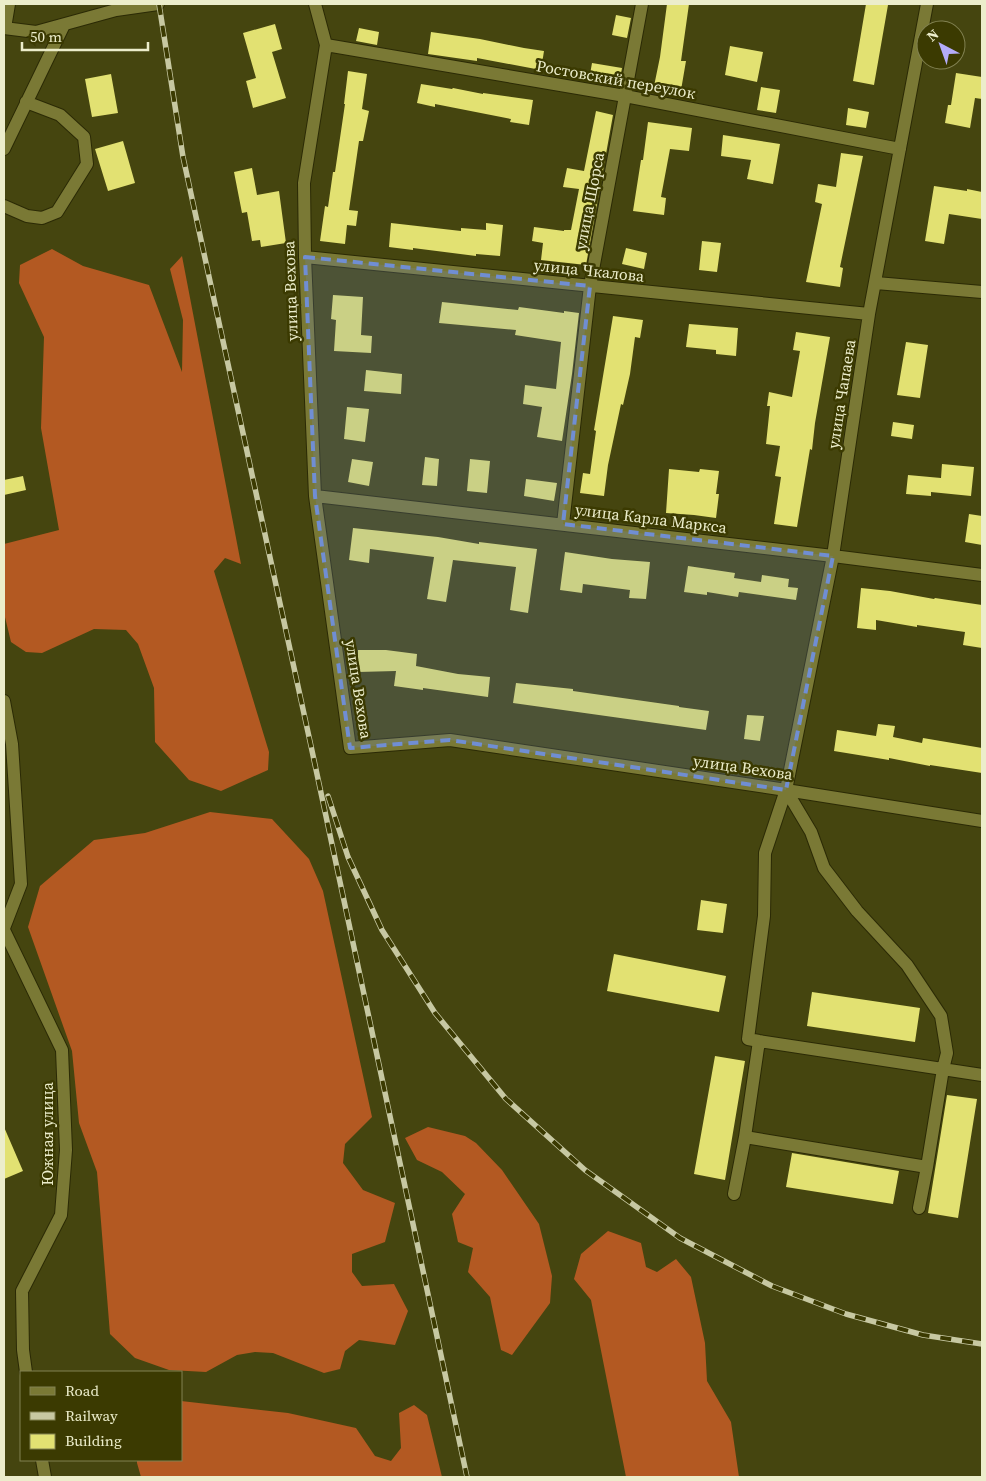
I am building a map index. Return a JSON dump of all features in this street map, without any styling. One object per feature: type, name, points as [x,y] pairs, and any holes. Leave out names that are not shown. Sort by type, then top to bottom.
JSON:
[{"type":"street","points":[[9,4],[5,28],[36,32],[116,10],[158,4]]},
{"type":"street","name":"улица Вехова","points":[[316,4],[326,45],[304,183],[305,257],[315,496],[350,748],[450,740],[982,821]]},
{"type":"street","name":"улица Щорса","points":[[563,524],[590,286],[642,4]]},
{"type":"street","name":"улица Чапаева","points":[[759,1040],[748,1039],[764,916],[765,853],[786,790],[833,556],[870,314],[927,4]]},
{"type":"street","points":[[4,149],[8,131],[26,102],[64,24]]},
{"type":"street","name":"Ростовский переулок","points":[[326,45],[625,96],[900,149]]},
{"type":"street","points":[[4,206],[27,216],[42,218],[58,212],[87,164],[84,137],[60,116],[26,102]]},
{"type":"street","name":"улица Чкалова","points":[[305,257],[870,314]]},
{"type":"street","points":[[876,282],[982,292]]},
{"type":"street","name":"улица Карла Маркса","points":[[315,496],[982,575]]},
{"type":"street","name":"Южная улица","points":[[4,701],[12,744],[20,884],[4,929],[62,1050],[66,1150],[61,1215],[22,1291],[22,1350],[26,1371]]},
{"type":"street","points":[[786,790],[811,832],[824,868],[857,912],[907,965],[941,1016],[947,1053],[918,1208]]},
{"type":"street","points":[[734,1194],[745,1136],[759,1040],[982,1074]]},
{"type":"street","points":[[745,1136],[927,1167]]},
{"type":"street","points":[[42,1461],[45,1477]]},
{"type":"highlighted area","points":[[305,257],[590,286],[563,524],[833,556],[786,790],[450,740],[350,748],[315,496]]},
{"type":"shaded area","points":[[52,249],[83,266],[149,285],[182,372],[183,320],[170,269],[182,256],[241,564],[225,558],[214,571],[269,752],[268,770],[221,791],[189,780],[155,742],[154,688],[138,644],[126,630],[94,629],[42,653],[26,652],[11,642],[4,613],[4,544],[59,530],[41,428],[44,337],[19,283],[20,265]]},
{"type":"shaded area","points":[[210,812],[272,819],[309,859],[323,891],[372,1117],[345,1144],[343,1163],[363,1190],[395,1203],[385,1242],[352,1254],[352,1272],[362,1286],[394,1284],[408,1311],[395,1345],[359,1340],[345,1351],[340,1369],[324,1373],[273,1353],[255,1352],[237,1355],[206,1372],[169,1370],[135,1358],[110,1334],[97,1172],[79,1123],[72,1051],[28,927],[40,886],[94,840],[145,833]]},
{"type":"shaded area","points":[[428,1127],[465,1136],[476,1143],[502,1170],[539,1224],[552,1276],[550,1303],[512,1355],[501,1350],[490,1297],[468,1272],[473,1248],[458,1242],[452,1214],[465,1194],[442,1172],[417,1160],[405,1138]]},
{"type":"shaded area","points":[[608,1231],[641,1243],[646,1267],[657,1272],[676,1259],[691,1277],[705,1343],[707,1381],[731,1422],[739,1477],[626,1477],[591,1300],[574,1279],[581,1254]]},
{"type":"shaded area","points":[[182,1401],[288,1413],[356,1428],[375,1456],[391,1461],[401,1448],[399,1413],[414,1405],[427,1415],[442,1477],[141,1477],[137,1461],[182,1461]]},
{"type":"building","points":[[667,4],[689,4],[681,61],[686,61],[680,96],[653,91],[660,57]]},
{"type":"building","points":[[866,4],[888,5],[874,85],[853,81]]},
{"type":"building","points":[[616,15],[631,18],[627,38],[612,35]]},
{"type":"building","points":[[275,24],[282,49],[272,52],[286,98],[253,108],[246,81],[256,78],[243,33]]},
{"type":"building","points":[[359,28],[379,32],[377,45],[356,41]]},
{"type":"building","points":[[431,32],[544,51],[541,70],[477,58],[477,61],[428,54]]},
{"type":"building","points":[[730,46],[763,52],[757,82],[725,75]]},
{"type":"building","points":[[592,63],[622,68],[619,85],[589,80]]},
{"type":"building","points":[[348,71],[367,74],[362,109],[369,111],[363,141],[359,141],[349,210],[358,211],[356,226],[347,225],[345,244],[320,241],[325,206],[328,207],[333,172],[335,172]]},
{"type":"building","points":[[956,73],[982,77],[982,99],[975,98],[970,128],[945,123],[948,105],[951,105]]},
{"type":"building","points":[[111,74],[118,113],[92,117],[85,79]]},
{"type":"building","points":[[421,84],[533,100],[529,125],[510,122],[511,119],[435,104],[435,107],[417,103]]},
{"type":"building","points":[[761,87],[780,90],[776,113],[757,110]]},
{"type":"building","points":[[848,108],[869,112],[866,128],[846,125]]},
{"type":"building","points":[[596,111],[613,115],[586,265],[541,260],[543,243],[532,241],[534,227],[564,231],[571,230],[579,189],[563,187],[567,168],[584,171]]},
{"type":"building","points":[[648,122],[692,128],[689,151],[670,149],[661,197],[666,198],[664,215],[633,211]]},
{"type":"building","points":[[723,135],[780,144],[773,184],[747,179],[751,160],[721,156]]},
{"type":"building","points":[[123,141],[135,183],[108,191],[95,149]]},
{"type":"building","points":[[841,153],[863,156],[840,267],[843,268],[840,287],[806,282],[822,204],[815,202],[818,184],[836,187]]},
{"type":"building","points":[[252,168],[257,195],[279,191],[286,243],[261,247],[260,240],[252,241],[247,212],[242,213],[234,172]]},
{"type":"building","points":[[934,186],[982,192],[982,219],[949,214],[944,244],[925,241]]},
{"type":"building","points":[[391,223],[461,231],[461,228],[486,230],[486,223],[503,225],[500,256],[476,254],[476,256],[389,247]]},
{"type":"building","points":[[702,241],[721,243],[717,272],[699,270]]},
{"type":"building","points":[[626,248],[647,253],[644,269],[622,264]]},
{"type":"building","points":[[333,295],[363,297],[361,335],[372,336],[371,353],[334,351],[336,320],[331,319]]},
{"type":"building","points":[[442,302],[518,310],[519,307],[579,313],[562,441],[537,437],[542,407],[523,404],[525,385],[556,389],[561,342],[515,335],[516,330],[439,323]]},
{"type":"building","points":[[613,316],[643,320],[640,338],[635,337],[630,374],[623,405],[621,404],[608,465],[604,496],[580,493],[583,473],[590,474],[596,431],[594,430]]},
{"type":"building","points":[[689,324],[738,328],[736,356],[716,354],[716,350],[686,347]]},
{"type":"building","points":[[796,332],[830,337],[812,450],[810,449],[797,527],[774,524],[781,477],[775,476],[780,446],[766,444],[770,406],[767,406],[769,392],[792,397],[800,351],[793,350]]},
{"type":"building","points":[[906,342],[928,345],[920,398],[897,395]]},
{"type":"building","points":[[366,370],[402,374],[401,394],[364,391]]},
{"type":"building","points":[[347,407],[369,409],[365,442],[344,439]]},
{"type":"building","points":[[893,422],[914,425],[912,439],[891,436]]},
{"type":"building","points":[[425,457],[439,459],[437,486],[422,485]]},
{"type":"building","points":[[352,459],[373,462],[369,486],[348,482]]},
{"type":"building","points":[[470,459],[490,461],[487,493],[467,491]]},
{"type":"building","points":[[942,464],[974,467],[971,496],[931,492],[931,496],[906,494],[908,475],[941,478]]},
{"type":"building","points":[[669,469],[699,472],[700,469],[719,471],[716,494],[719,494],[716,518],[666,513]]},
{"type":"building","points":[[23,476],[26,490],[4,495],[4,480]]},
{"type":"building","points":[[526,479],[557,483],[554,501],[524,496]]},
{"type":"building","points":[[969,514],[982,516],[982,545],[965,542]]},
{"type":"building","points":[[353,528],[438,537],[479,544],[479,542],[537,549],[528,613],[510,610],[516,567],[453,560],[446,602],[427,599],[434,557],[370,549],[369,563],[349,560]]},
{"type":"building","points":[[565,552],[650,562],[646,599],[629,598],[630,590],[583,584],[582,593],[560,590]]},
{"type":"building","points":[[688,566],[735,573],[734,578],[761,582],[762,575],[789,579],[788,587],[798,588],[796,600],[739,592],[738,597],[707,592],[707,595],[684,592]]},
{"type":"building","points":[[861,588],[982,605],[982,648],[963,645],[965,632],[876,620],[876,630],[857,628]]},
{"type":"building","points":[[358,650],[386,650],[417,654],[416,666],[458,674],[490,677],[488,697],[394,686],[396,671],[358,672]]},
{"type":"building","points":[[516,683],[573,689],[573,691],[709,711],[706,730],[513,703]]},
{"type":"building","points":[[747,715],[764,716],[760,741],[744,739]]},
{"type":"building","points":[[878,724],[895,726],[893,737],[922,743],[923,738],[982,748],[982,773],[834,751],[837,730],[876,736]]},
{"type":"building","points":[[701,900],[727,904],[723,933],[697,930]]},
{"type":"building","points":[[614,954],[726,976],[719,1012],[607,991]]},
{"type":"building","points":[[812,992],[920,1008],[915,1042],[807,1026]]},
{"type":"building","points":[[715,1056],[745,1061],[725,1180],[694,1174]]},
{"type":"building","points":[[947,1095],[977,1099],[958,1218],[928,1213]]},
{"type":"building","points":[[4,1127],[23,1171],[4,1179]]},
{"type":"building","points":[[792,1153],[899,1171],[893,1204],[786,1187]]},
{"type":"railway","points":[[159,4],[183,157],[467,1477]]},
{"type":"railway","points":[[328,796],[348,857],[382,930],[435,1013],[506,1099],[585,1170],[680,1238],[772,1286],[846,1314],[923,1335],[982,1344]]}]
